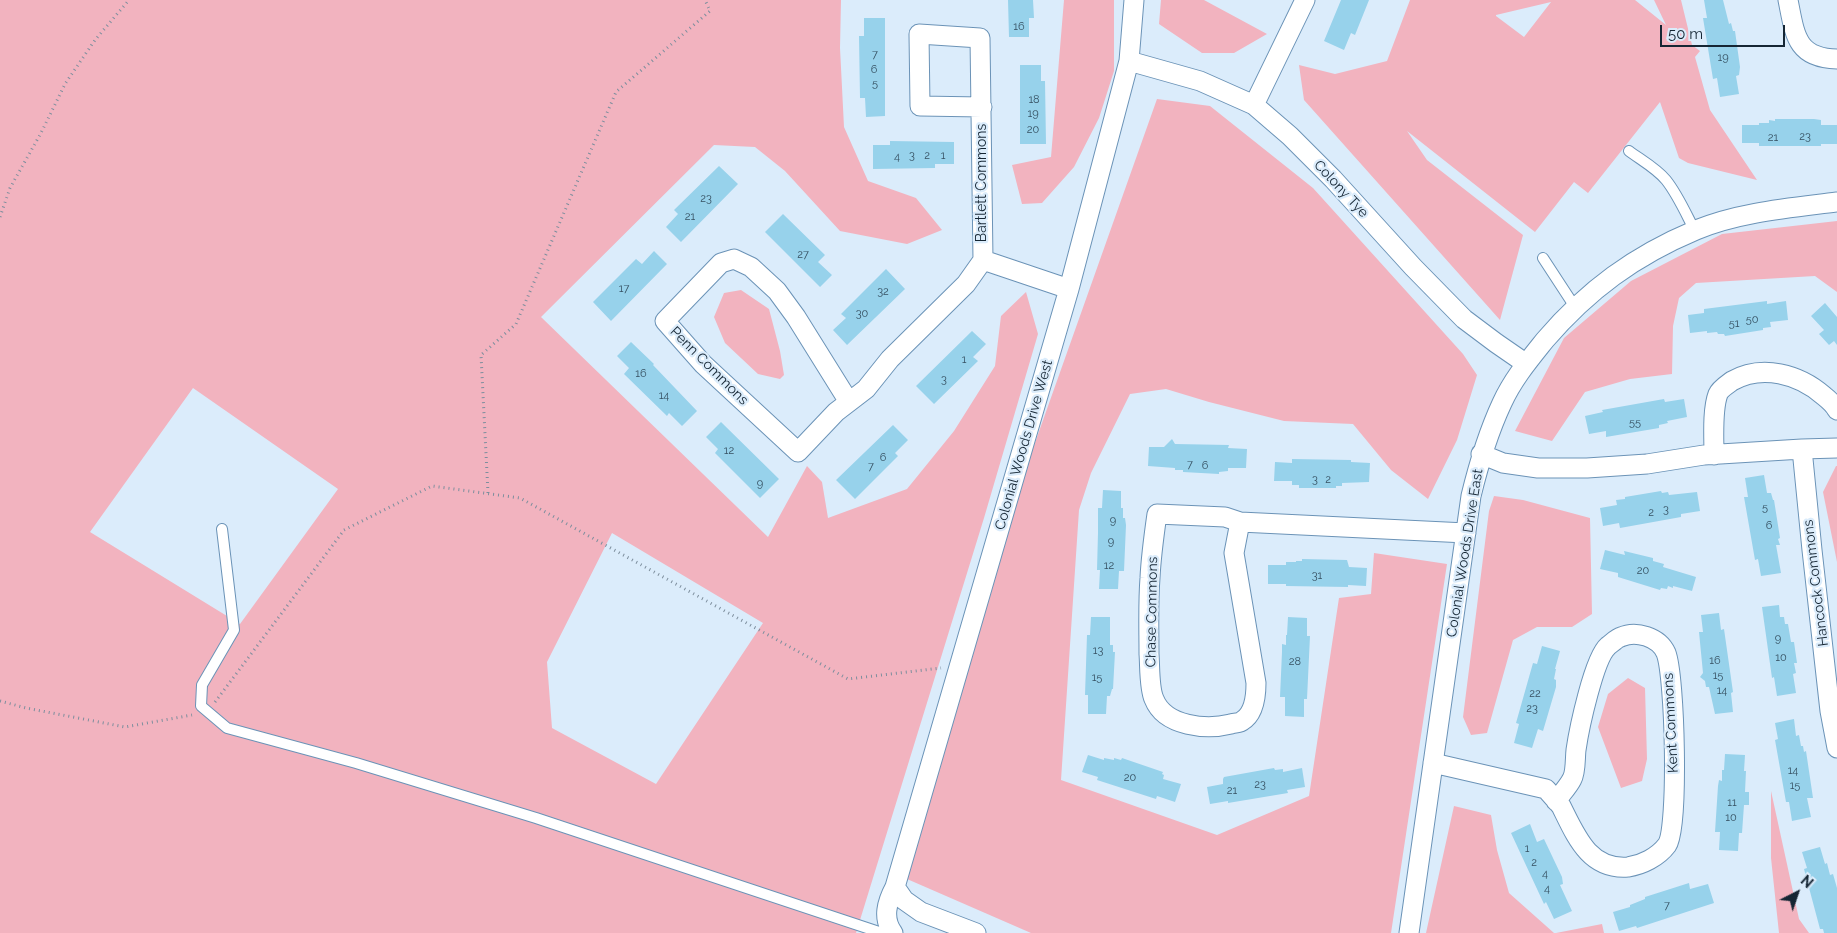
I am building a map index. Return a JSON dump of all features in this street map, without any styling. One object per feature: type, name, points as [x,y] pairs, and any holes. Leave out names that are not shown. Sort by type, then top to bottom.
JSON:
[{"type":"street","name":"Colonial Woods Drive West","points":[[891,931],[886,916],[887,902],[895,887],[1069,289],[1129,61],[1134,0]]},
{"type":"street","points":[[1254,105],[1305,0]]},
{"type":"street","points":[[1788,0],[1800,44],[1807,53],[1823,59],[1837,60]]},
{"type":"street","name":"Bartlett Commons","points":[[982,107],[920,106],[919,34],[980,38],[982,107],[983,260]]},
{"type":"street","name":"Colony Tye","points":[[1129,61],[1200,81],[1254,105],[1290,136],[1327,172],[1413,267],[1464,319],[1525,363]]},
{"type":"street","name":"Colonial Woods Drive East","points":[[1409,933],[1472,496],[1481,454],[1503,401],[1525,363],[1564,318],[1596,288],[1647,253],[1695,231],[1733,219],[1766,212],[1837,202]]},
{"type":"street","name":"Penn Commons","points":[[849,402],[796,317],[777,291],[751,267],[734,259],[720,263],[665,321],[703,364],[798,452],[836,412],[866,389],[890,359],[966,284],[983,260]]},
{"type":"street","points":[[983,260],[1069,289]]},
{"type":"street","points":[[1714,455],[1714,422],[1718,393],[1741,376],[1766,372],[1785,374],[1820,392],[1837,410]]},
{"type":"street","points":[[1481,454],[1502,463],[1538,468],[1587,468],[1647,464],[1714,455],[1802,448],[1837,448]]},
{"type":"street","name":"Hancock Commons","points":[[1802,448],[1812,550],[1831,650],[1830,711],[1837,748]]},
{"type":"street","name":"Chase Commons","points":[[1240,522],[1234,553],[1256,683],[1256,696],[1250,711],[1243,721],[1223,726],[1196,727],[1173,719],[1161,709],[1154,699],[1150,672],[1148,619],[1150,578],[1157,514],[1226,517],[1240,522],[1466,533]]},
{"type":"street","name":"Kent Commons","points":[[1434,763],[1546,789],[1556,801],[1561,806],[1586,850],[1599,862],[1616,868],[1638,866],[1657,855],[1668,844],[1673,797],[1674,722],[1670,680],[1666,653],[1655,639],[1641,635],[1621,636],[1606,647],[1583,710],[1573,778],[1556,801]]},
{"type":"street","points":[[895,887],[904,900],[921,912],[976,933]]},
{"type":"lane","points":[[1629,151],[1666,179],[1695,231]]},
{"type":"lane","points":[[1543,258],[1576,307]]},
{"type":"lane","points":[[222,529],[234,630],[202,685],[202,706],[227,728],[356,763],[536,818],[879,932],[891,931]]},
{"type":"path","points":[[0,217],[10,188],[41,133],[65,84],[95,40],[129,0]]},
{"type":"path","points":[[488,493],[481,355],[516,324],[616,92],[710,11],[704,0]]},
{"type":"path","points":[[0,701],[26,708],[125,727],[208,712],[344,530],[432,486],[520,498],[848,679],[959,666]]},
{"type":"shaded area","points":[[0,0],[841,0],[840,48],[844,127],[868,181],[916,198],[942,230],[907,244],[840,231],[785,171],[755,147],[714,145],[541,317],[768,537],[807,466],[822,482],[828,518],[907,489],[954,431],[995,366],[1001,316],[1026,292],[1038,334],[984,518],[856,933],[0,933]],"holes":[[[193,388],[338,489],[240,624],[90,532]],[[612,533],[763,623],[656,784],[552,728],[547,662]]]},
{"type":"shaded area","points":[[1064,0],[1114,0],[1114,71],[1099,118],[1074,167],[1042,203],[1022,204],[1012,165],[1051,157]]},
{"type":"shaded area","points":[[1161,0],[1204,0],[1267,34],[1234,53],[1202,53],[1159,24]]},
{"type":"shaded area","points":[[1410,0],[1635,0],[1666,25],[1654,0],[1681,0],[1692,45],[1700,51],[1695,57],[1710,110],[1757,180],[1688,163],[1679,158],[1660,102],[1588,193],[1574,182],[1535,232],[1407,131],[1427,160],[1523,235],[1500,320],[1304,100],[1299,65],[1335,74],[1387,61]],"holes":[[[1551,2],[1524,37],[1496,15]]]},
{"type":"shaded area","points":[[1157,99],[1210,106],[1313,188],[1463,354],[1477,375],[1457,440],[1428,499],[1391,470],[1353,424],[1284,421],[1166,389],[1130,394],[1091,473],[1079,510],[1061,780],[1217,835],[1309,796],[1339,598],[1371,594],[1374,553],[1447,564],[1391,933],[1031,933],[907,879],[1009,516]]},
{"type":"shaded area","points":[[1837,221],[1837,292],[1815,276],[1696,283],[1679,298],[1673,326],[1672,374],[1630,379],[1585,392],[1552,441],[1515,431],[1564,338],[1631,281],[1722,234]]},
{"type":"shaded area","points":[[741,290],[769,309],[784,375],[780,379],[758,374],[725,343],[714,317],[724,293]]},
{"type":"shaded area","points":[[1837,466],[1837,562],[1823,492]]},
{"type":"shaded area","points":[[1494,496],[1523,500],[1590,518],[1592,614],[1572,627],[1537,627],[1513,640],[1487,733],[1471,735],[1463,717],[1489,511]]},
{"type":"shaded area","points":[[1628,678],[1645,688],[1647,759],[1642,781],[1621,788],[1598,727],[1608,694]]},
{"type":"shaded area","points":[[1771,791],[1799,919],[1809,933],[1779,933],[1771,858]]},
{"type":"shaded area","points":[[1454,806],[1491,815],[1497,850],[1509,893],[1554,933],[1426,933]]},
{"type":"shaded area","points":[[1602,924],[1604,933],[1556,933]]},
{"type":"building","points":[[1008,0],[1033,0],[1034,18],[1029,18],[1029,37],[1009,37]]},
{"type":"building","points":[[1341,0],[1369,0],[1355,35],[1351,33],[1344,50],[1324,41]]},
{"type":"building","points":[[1704,0],[1723,0],[1729,24],[1731,23],[1733,31],[1735,31],[1740,67],[1739,75],[1736,76],[1739,94],[1720,97],[1717,78],[1713,79],[1703,18],[1707,18]]},
{"type":"building","points":[[864,18],[885,18],[885,116],[866,117],[865,98],[860,98],[859,36],[864,36]]},
{"type":"building","points":[[1020,65],[1041,65],[1041,81],[1045,81],[1046,144],[1020,144]]},
{"type":"building","points":[[1775,119],[1814,119],[1821,120],[1821,125],[1837,125],[1837,144],[1821,144],[1821,146],[1759,146],[1759,143],[1742,143],[1742,125],[1759,125],[1759,123],[1769,123],[1769,120],[1775,121]]},
{"type":"building","points":[[890,141],[954,142],[954,164],[935,164],[935,168],[873,169],[873,145],[890,145]]},
{"type":"building","points":[[719,166],[738,184],[681,242],[666,227],[678,214],[674,210]]},
{"type":"building","points":[[783,214],[825,255],[818,262],[832,275],[820,287],[765,232]]},
{"type":"building","points":[[654,251],[667,264],[611,321],[593,302],[636,259],[642,264]]},
{"type":"building","points":[[886,269],[905,289],[847,345],[833,330],[846,318],[841,314]]},
{"type":"building","points":[[1767,301],[1767,304],[1786,301],[1788,320],[1770,322],[1771,327],[1763,328],[1763,330],[1725,336],[1717,332],[1707,333],[1707,331],[1690,333],[1688,315],[1704,313],[1704,309]]},
{"type":"building","points":[[1825,303],[1837,317],[1837,345],[1834,341],[1829,345],[1819,334],[1824,330],[1811,316]]},
{"type":"building","points":[[972,331],[986,344],[973,357],[978,361],[934,404],[916,386]]},
{"type":"building","points":[[631,342],[697,411],[682,426],[669,413],[667,416],[624,374],[629,368],[617,356]]},
{"type":"building","points":[[1664,399],[1665,402],[1684,399],[1687,417],[1667,421],[1668,423],[1659,425],[1659,428],[1606,437],[1606,431],[1589,434],[1585,416],[1603,412],[1602,410]]},
{"type":"building","points":[[721,422],[779,479],[760,498],[715,453],[718,449],[706,437]]},
{"type":"building","points":[[893,425],[908,440],[895,453],[898,456],[855,499],[836,480]]},
{"type":"building","points":[[1172,439],[1175,444],[1229,445],[1228,448],[1247,449],[1246,468],[1228,468],[1228,471],[1219,472],[1219,474],[1183,472],[1183,470],[1175,470],[1175,468],[1148,466],[1149,447],[1164,447]]},
{"type":"building","points":[[1292,459],[1351,460],[1351,462],[1370,463],[1369,482],[1342,483],[1342,486],[1336,486],[1336,488],[1299,488],[1299,485],[1292,485],[1292,481],[1274,481],[1275,462],[1292,463]]},
{"type":"building","points":[[1764,475],[1767,493],[1771,493],[1774,500],[1780,538],[1778,539],[1780,545],[1776,545],[1781,573],[1761,576],[1758,559],[1755,560],[1744,497],[1748,497],[1745,478]]},
{"type":"building","points":[[1103,490],[1121,491],[1121,508],[1123,508],[1123,518],[1125,518],[1126,525],[1124,571],[1119,571],[1118,589],[1099,589],[1100,570],[1097,570],[1098,508],[1102,508]]},
{"type":"building","points":[[1661,491],[1662,493],[1668,492],[1669,495],[1697,492],[1700,511],[1681,514],[1681,517],[1620,528],[1619,523],[1603,526],[1600,508],[1617,505],[1616,500],[1625,499],[1625,497]]},
{"type":"building","points":[[1605,550],[1625,555],[1624,551],[1653,558],[1653,561],[1664,564],[1663,567],[1696,577],[1692,591],[1673,586],[1673,588],[1668,586],[1667,589],[1661,588],[1660,590],[1618,577],[1618,573],[1600,569]]},
{"type":"building","points":[[1302,559],[1347,560],[1349,567],[1367,568],[1366,586],[1286,586],[1286,584],[1268,584],[1268,565],[1286,565],[1286,562],[1302,561]]},
{"type":"building","points":[[1779,605],[1780,617],[1784,617],[1785,624],[1788,624],[1791,642],[1794,642],[1797,663],[1794,663],[1796,673],[1793,674],[1796,693],[1777,696],[1774,677],[1772,678],[1762,607]]},
{"type":"building","points":[[1719,613],[1721,630],[1724,629],[1733,692],[1731,693],[1733,712],[1715,714],[1709,687],[1706,687],[1705,681],[1700,677],[1703,673],[1699,632],[1703,632],[1701,615]]},
{"type":"building","points":[[1091,617],[1110,617],[1110,645],[1113,645],[1113,652],[1115,652],[1113,689],[1110,696],[1107,696],[1106,714],[1088,714],[1088,695],[1085,695],[1087,635],[1090,635]]},
{"type":"building","points":[[1288,617],[1307,618],[1307,636],[1310,636],[1307,699],[1304,699],[1304,717],[1285,716],[1285,697],[1280,697],[1282,644],[1286,645]]},
{"type":"building","points":[[1542,646],[1560,651],[1555,669],[1554,679],[1556,680],[1556,687],[1543,731],[1538,729],[1532,748],[1514,743],[1519,724],[1516,723],[1533,663],[1537,664]]},
{"type":"building","points":[[1794,719],[1796,736],[1799,735],[1801,746],[1803,746],[1804,752],[1806,751],[1813,798],[1807,798],[1811,817],[1792,821],[1789,802],[1786,802],[1775,740],[1778,739],[1775,723]]},
{"type":"building","points":[[1725,754],[1745,755],[1745,792],[1749,792],[1749,805],[1744,805],[1742,833],[1739,833],[1738,851],[1719,850],[1720,832],[1715,832],[1718,786],[1719,780],[1722,781]]},
{"type":"building","points":[[1088,755],[1104,760],[1104,758],[1121,760],[1122,758],[1163,772],[1163,779],[1181,784],[1175,802],[1157,796],[1156,799],[1097,780],[1098,777],[1082,772]]},
{"type":"building","points":[[1274,768],[1275,770],[1283,769],[1283,772],[1302,768],[1305,787],[1287,790],[1288,793],[1228,803],[1228,801],[1210,804],[1207,787],[1223,784],[1224,777]]},
{"type":"building","points":[[1530,824],[1537,842],[1544,839],[1562,877],[1563,884],[1560,885],[1572,911],[1554,919],[1546,902],[1544,904],[1511,833]]},
{"type":"building","points":[[1820,847],[1825,864],[1827,863],[1830,875],[1833,874],[1837,888],[1837,933],[1824,933],[1823,929],[1820,929],[1804,869],[1807,868],[1802,852]]},
{"type":"building","points":[[1689,883],[1690,889],[1708,884],[1714,903],[1637,928],[1636,926],[1619,931],[1613,912],[1630,907],[1630,905],[1645,899],[1645,897]]}]
